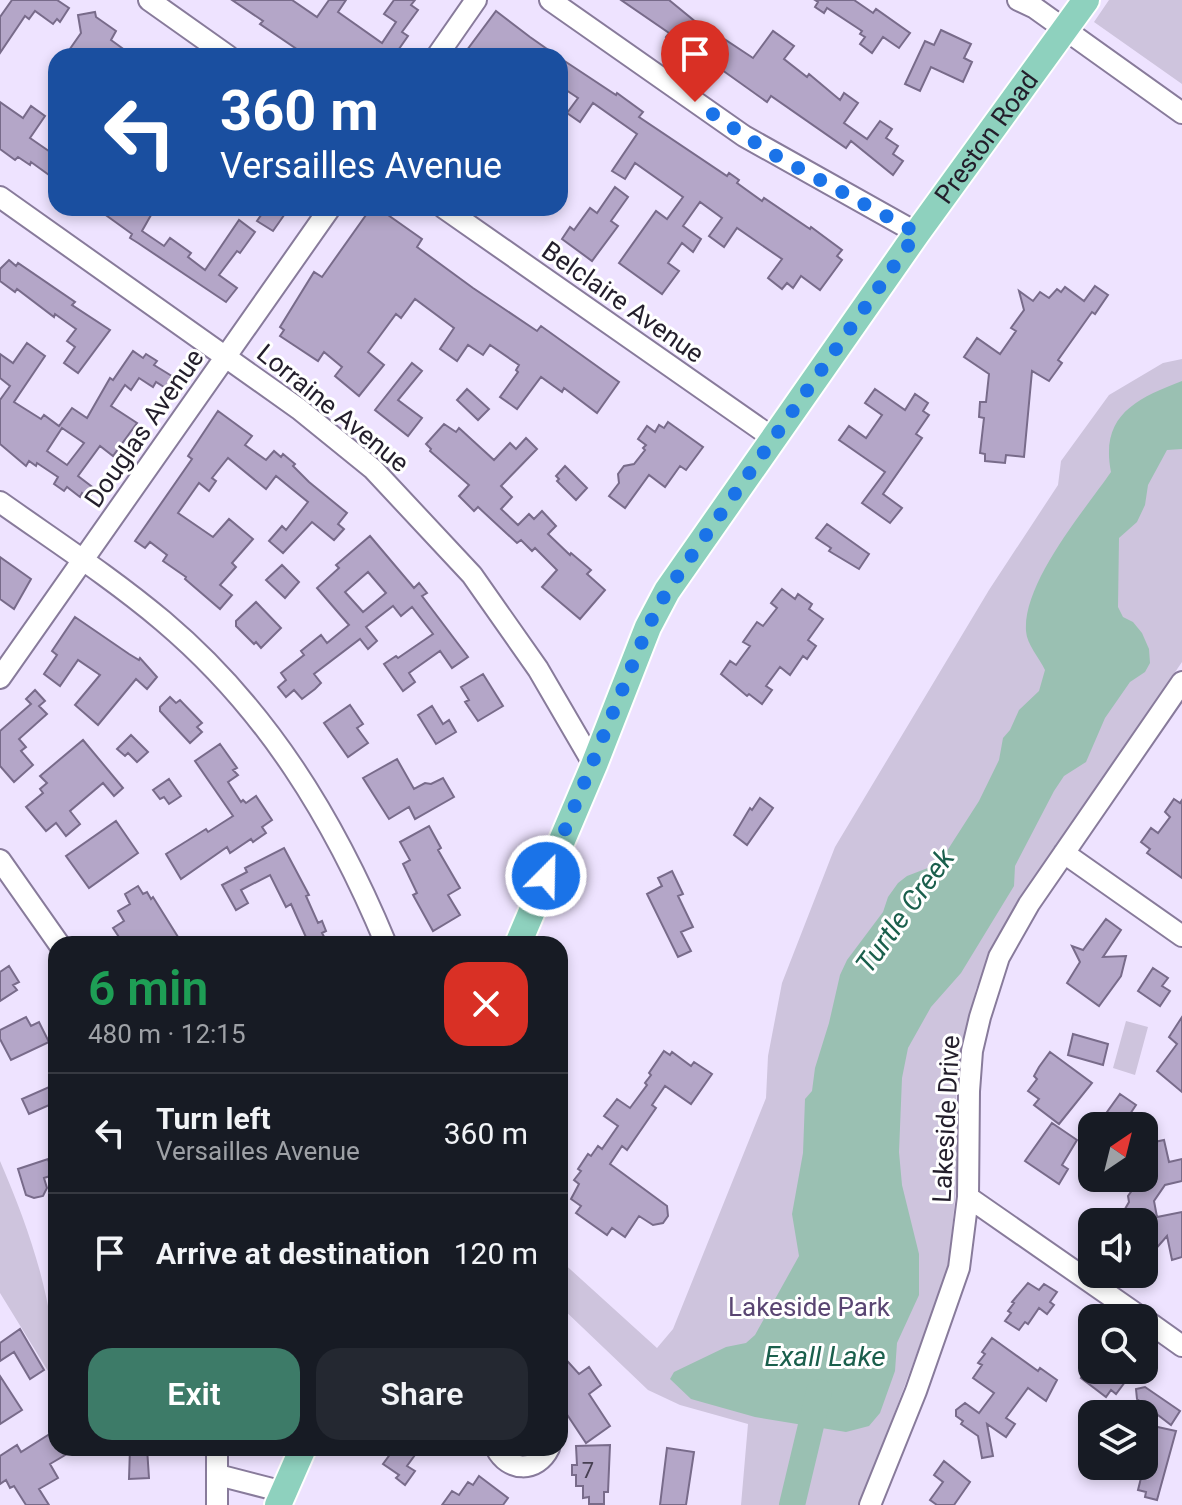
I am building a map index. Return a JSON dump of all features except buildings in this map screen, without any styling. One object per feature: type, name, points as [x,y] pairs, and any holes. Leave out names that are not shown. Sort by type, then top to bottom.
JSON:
[{"type":"main road","name":"Preston Road","points":[[521,936],[648,627],[667,591],[917,233],[1086,0]]},
{"type":"main road","points":[[281,1498],[299,1456]]},
{"type":"street","points":[[149,0],[217,48]]},
{"type":"street","points":[[443,48],[476,0]]},
{"type":"street","points":[[550,0],[744,136],[917,233]]},
{"type":"street","points":[[1028,3],[1182,113]]},
{"type":"street","name":"Lorraine Avenue","points":[[0,197],[226,357],[373,469],[472,575],[508,623],[594,765]]},
{"type":"street","name":"Douglas Avenue","points":[[0,678],[324,216]]},
{"type":"street","name":"Belclaire Avenue","points":[[455,216],[773,438]]},
{"type":"street","points":[[0,502],[153,613],[189,644],[269,733],[316,800],[338,838],[382,936]]},
{"type":"street","name":"Lakeside Drive","points":[[872,1504],[959,1268],[968,1197],[972,1051],[999,957],[1013,928],[1182,682]]},
{"type":"street","points":[[1064,853],[1182,936]]},
{"type":"street","points":[[0,860],[53,936]]},
{"type":"street","points":[[968,1197],[1121,1304]]},
{"type":"street","points":[[1158,1329],[1182,1346]]},
{"type":"street","points":[[217,1456],[217,1505]]},
{"type":"street","points":[[500,1456],[508,1463],[526,1467],[545,1456]]},
{"type":"street","points":[[218,1475],[281,1498]]},
{"type":"green space","points":[[1109,0],[1182,0],[1182,84],[1094,22]]},
{"type":"green space","name":"Lakeside Park","points":[[1182,359],[1182,662],[1012,911],[976,989],[957,1080],[955,1117],[959,1160],[948,1270],[860,1505],[741,1505],[748,1424],[680,1405],[648,1390],[568,1314],[568,1267],[657,1348],[673,1329],[766,1098],[768,1056],[782,983],[835,847],[989,590],[1058,485],[1061,461],[1109,395],[1163,363]]},
{"type":"green space","points":[[1126,1021],[1148,1027],[1135,1075],[1113,1068]]},
{"type":"green space","points":[[0,1161],[40,1270],[48,1307],[48,1371],[0,1293]]},
{"type":"water","name":"Exall Lake","points":[[1182,381],[1182,449],[1167,450],[1148,485],[1145,505],[1137,522],[1119,538],[1118,607],[1123,617],[1133,622],[1142,633],[1149,649],[1150,663],[1145,672],[1130,682],[1105,718],[1086,762],[1064,776],[1054,791],[1015,866],[1014,886],[961,973],[931,1007],[908,1048],[902,1078],[899,1152],[902,1185],[919,1254],[919,1295],[897,1343],[895,1371],[880,1413],[869,1426],[846,1432],[755,1417],[691,1399],[670,1379],[674,1372],[726,1347],[746,1343],[755,1335],[799,1256],[792,1214],[803,1153],[805,1099],[812,1091],[815,1068],[840,975],[847,960],[883,912],[888,897],[898,883],[933,866],[945,854],[979,801],[999,760],[1003,738],[1019,710],[1039,691],[1045,670],[1026,631],[1034,591],[1057,548],[1111,472],[1109,453],[1116,423],[1136,403]]},
{"type":"waterway","name":"Turtle Creek","points":[[792,1505],[819,1392]]},
{"type":"route","points":[[546,876],[648,627],[667,591],[917,233],[769,152],[695,102]]}]
